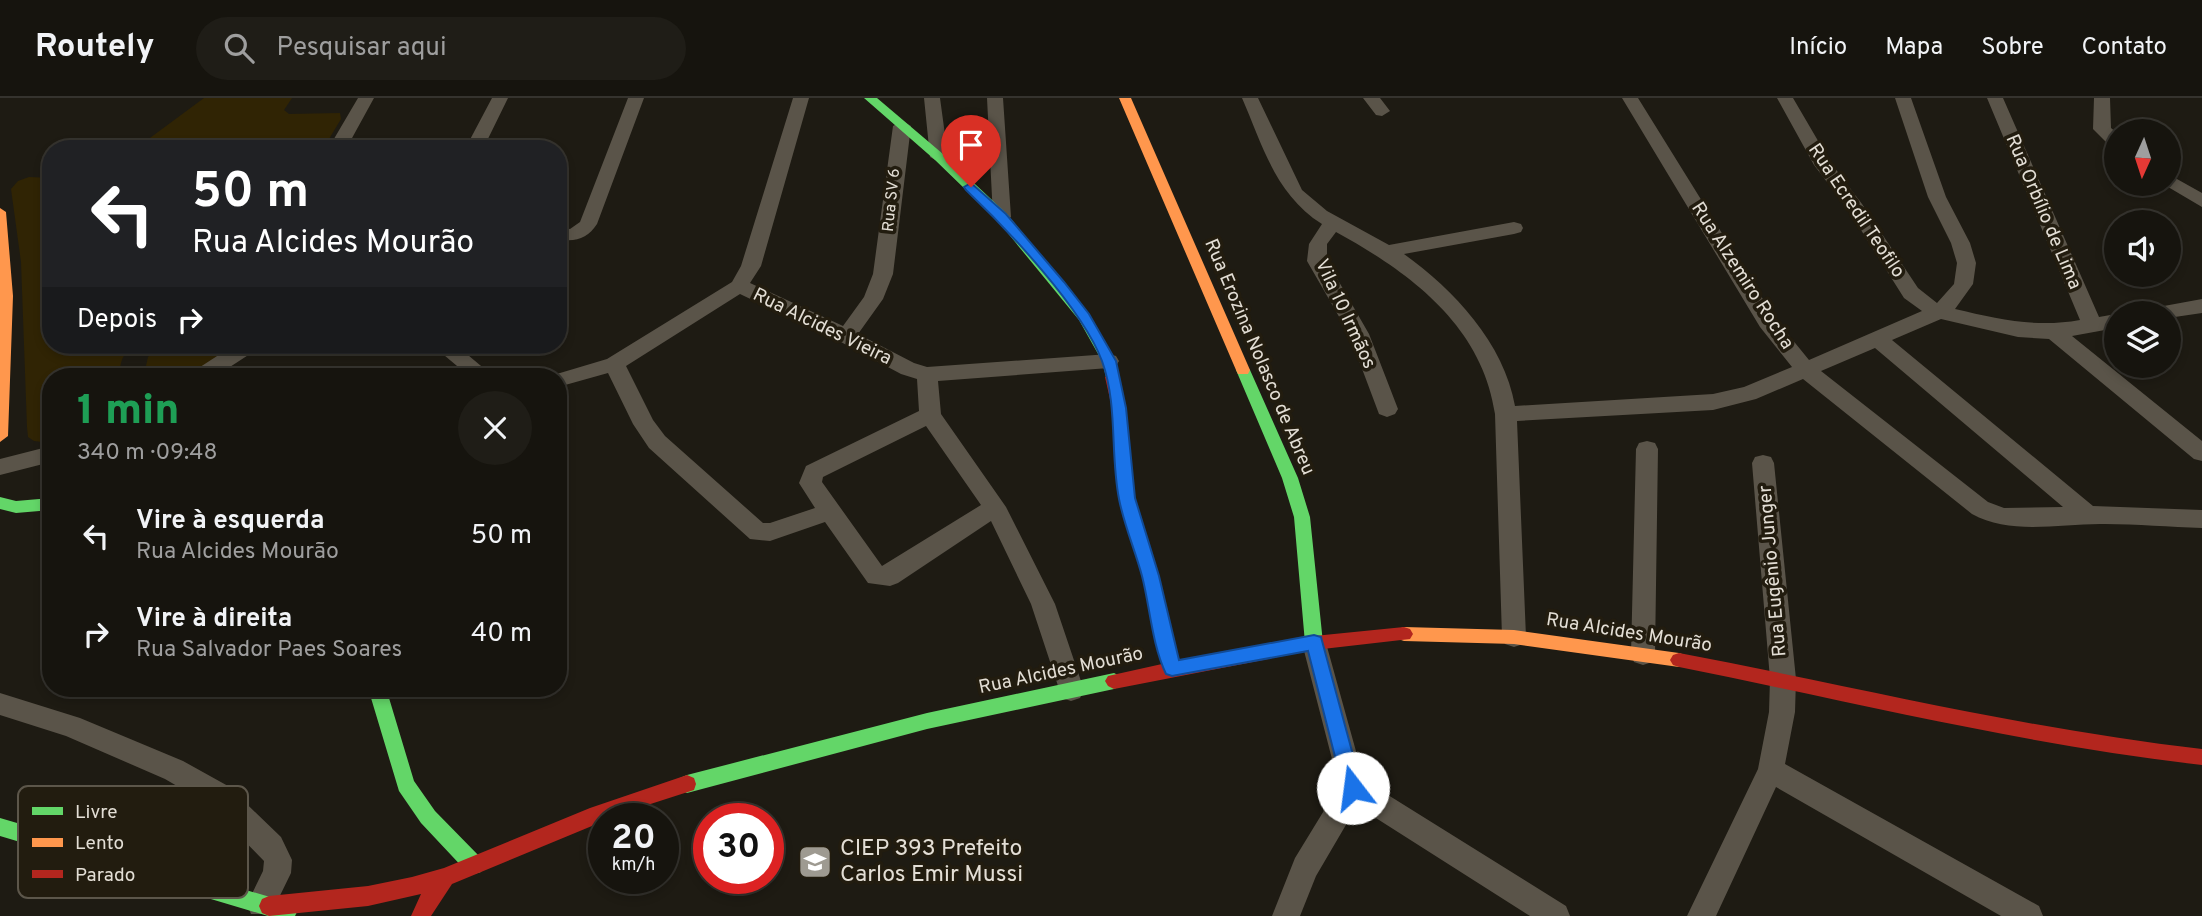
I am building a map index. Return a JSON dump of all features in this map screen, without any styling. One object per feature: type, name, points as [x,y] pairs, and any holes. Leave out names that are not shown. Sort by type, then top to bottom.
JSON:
[{"type":"street","points":[[341,140],[366,98]]},
{"type":"street","points":[[479,140],[500,98]]},
{"type":"street","points":[[567,234],[582,231],[588,224],[636,98]]},
{"type":"street","points":[[739,286],[751,266],[801,98]]},
{"type":"street","points":[[870,98],[939,157],[1002,217],[1084,317],[1109,361],[1119,408],[1127,498],[1151,576],[1172,669]]},
{"type":"street","points":[[933,98],[939,157]]},
{"type":"street","points":[[995,98],[1002,217]]},
{"type":"street","name":"Rua Erozina Nolasco de Abreu","points":[[1125,98],[1290,478],[1302,517],[1314,643]]},
{"type":"street","points":[[1250,98],[1293,191],[1306,204],[1334,223],[1388,251],[1422,278],[1452,309],[1482,347],[1497,377],[1506,414],[1514,637]]},
{"type":"street","name":"Rua Alzemiro Rocha","points":[[1630,98],[1767,322],[1807,371],[1980,508],[1993,515],[2088,515]]},
{"type":"street","name":"Rua Ecredil Teofilo","points":[[1785,98],[1823,165],[1856,208],[1911,293],[1939,312]]},
{"type":"street","points":[[1506,414],[1713,402],[1749,394],[1939,312],[1955,298],[1963,286],[1967,272],[1965,257],[1938,198],[1903,98]]},
{"type":"street","name":"Rua Orbílio de Lima","points":[[1995,98],[2092,325]]},
{"type":"street","points":[[2102,98],[2104,131]]},
{"type":"street","name":"Rua SV 6","points":[[846,336],[873,299],[883,274],[902,126]]},
{"type":"street","points":[[2181,187],[2202,201]]},
{"type":"street","points":[[0,212],[6,296],[0,436]]},
{"type":"street","name":"Vila 10 Irmãos","points":[[1334,223],[1322,235],[1316,248],[1317,261],[1359,334],[1387,409]]},
{"type":"street","points":[[1388,251],[1514,228]]},
{"type":"street","name":"Rua Alcides Vieira","points":[[567,377],[614,363],[739,286],[846,336],[908,369],[927,374],[1109,361]]},
{"type":"street","points":[[2181,310],[2202,306]]},
{"type":"street","points":[[1939,312],[2018,330],[2054,332],[2104,323]]},
{"type":"street","points":[[2054,332],[2202,453]]},
{"type":"street","points":[[1878,340],[2088,515],[2202,519]]},
{"type":"street","points":[[213,368],[235,354]]},
{"type":"street","points":[[454,354],[472,368]]},
{"type":"street","points":[[614,363],[644,424],[657,442],[758,533],[770,532],[832,511]]},
{"type":"street","points":[[927,374],[930,415],[995,507],[1043,604],[1071,690]]},
{"type":"street","points":[[930,415],[814,472],[810,482],[876,576],[883,578],[995,507]]},
{"type":"street","points":[[1643,654],[1647,449]]},
{"type":"street","points":[[0,467],[42,456]]},
{"type":"street","name":"Rua Eugênio Junger","points":[[1701,916],[1771,770],[1782,712],[1783,679],[1763,463]]},
{"type":"street","points":[[0,503],[16,506],[42,505]]},
{"type":"street","name":"Rua Alcides Mourão","points":[[265,905],[369,896],[445,877],[590,817],[693,782],[928,721],[1172,669],[1314,643],[1406,634],[1514,637],[1643,654],[1783,679],[2059,738],[2136,751],[2202,757]]},
{"type":"street","points":[[1314,643],[1353,788],[1556,916]]},
{"type":"street","points":[[380,697],[406,785],[428,817],[474,865]]},
{"type":"street","points":[[0,704],[72,726],[174,769],[203,786]]},
{"type":"street","points":[[1771,770],[2029,916]]},
{"type":"street","points":[[1286,916],[1305,868],[1353,788]]},
{"type":"street","points":[[248,824],[271,846],[278,860],[277,873],[265,905]]},
{"type":"street","points":[[0,827],[18,832]]},
{"type":"street","points":[[421,916],[429,898],[445,877]]},
{"type":"street","points":[[241,898],[298,916]]},
{"type":"shaded area","points":[[204,98],[292,98],[284,110],[289,114],[340,113],[341,119],[328,140],[147,140]]},
{"type":"shaded area","points":[[29,177],[42,178],[42,354],[126,354],[120,368],[42,368],[42,442],[28,437],[27,427],[21,262],[11,189],[18,181]]},
{"type":"shaded area","points":[[151,354],[223,354],[201,368],[148,368]]},
{"type":"traffic: fast","points":[[870,98],[939,157],[1002,217],[1084,317],[1109,361],[1112,377]]},
{"type":"traffic: fast","points":[[1243,370],[1290,478],[1302,517],[1314,643]]},
{"type":"traffic: fast","points":[[0,503],[16,507],[42,505]]},
{"type":"traffic: fast","points":[[687,784],[927,721],[1114,681]]},
{"type":"traffic: fast","points":[[380,697],[406,785],[428,817],[474,865]]},
{"type":"traffic: fast","points":[[0,827],[18,832]]},
{"type":"traffic: fast","points":[[240,898],[287,912]]},
{"type":"traffic: slow","points":[[1125,98],[1243,370]]},
{"type":"traffic: slow","points":[[0,212],[6,296],[0,436]]},
{"type":"traffic: slow","points":[[1404,634],[1514,637],[1679,660]]},
{"type":"traffic: jam","points":[[1112,377],[1119,408],[1127,498],[1151,576],[1172,669]]},
{"type":"traffic: jam","points":[[1114,681],[1314,643],[1404,634]]},
{"type":"traffic: jam","points":[[1679,660],[2005,728],[2136,750],[2202,757]]},
{"type":"traffic: jam","points":[[269,906],[368,896],[412,887],[445,877],[590,817],[687,784]]},
{"type":"traffic: jam","points":[[421,916],[429,898],[445,877]]},
{"type":"place","name":"CIEP 393 Prefeito Carlos Emir Mussi","points":[[815,862]]},
{"type":"route","points":[[971,187],[1002,217],[1059,285],[1084,317],[1109,361],[1119,408],[1127,498],[1151,576],[1172,669],[1314,643],[1353,788]]}]
